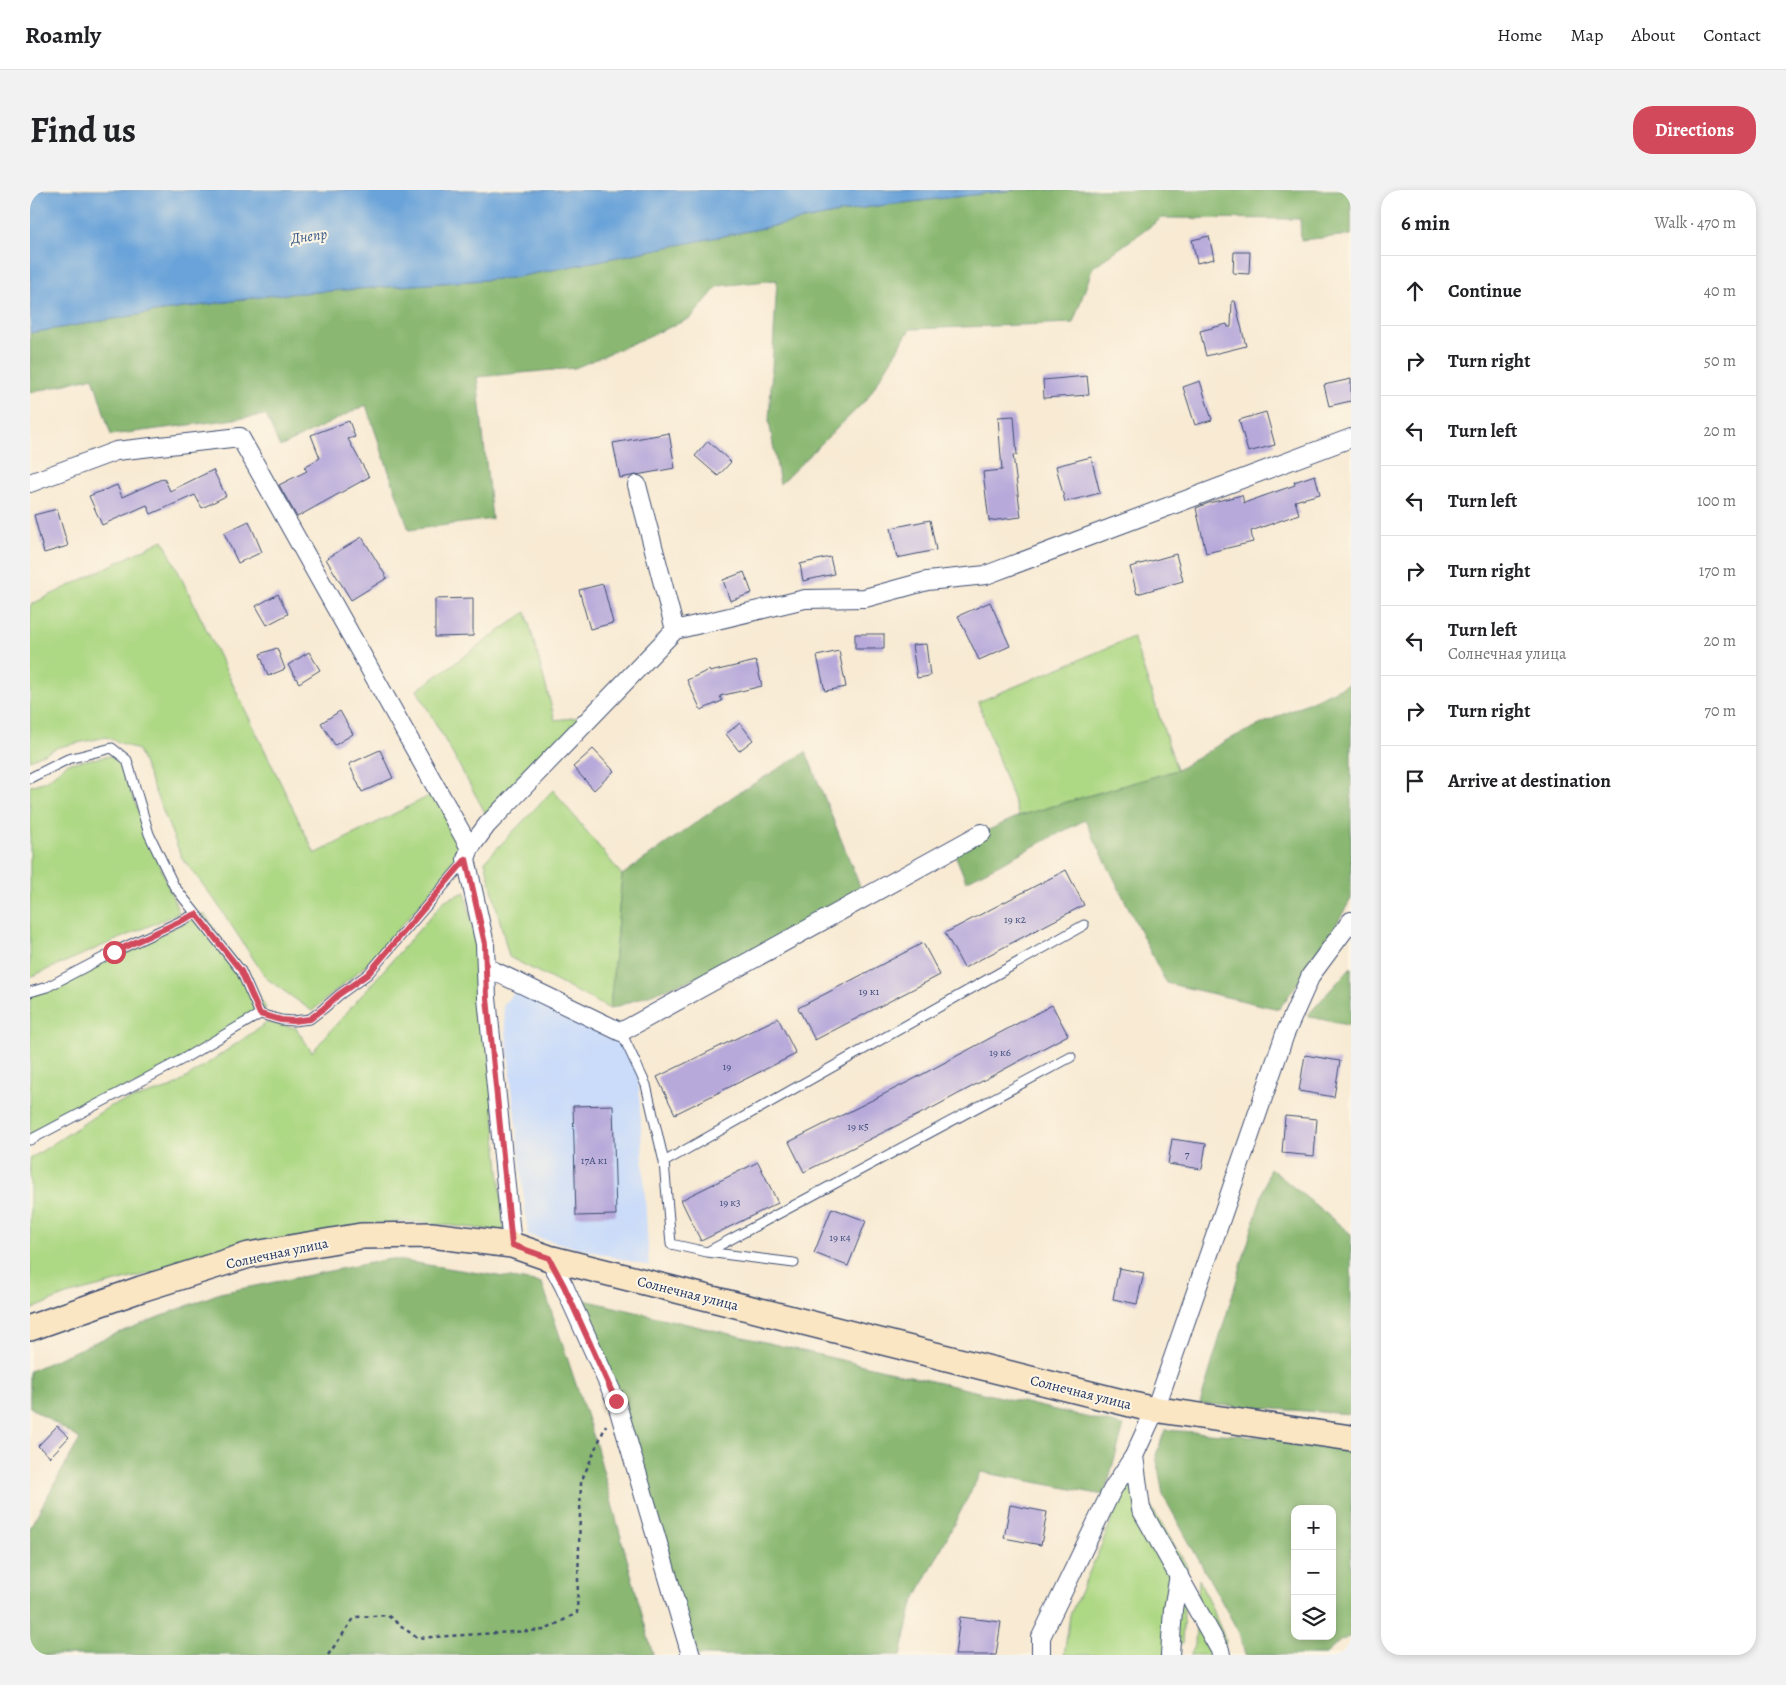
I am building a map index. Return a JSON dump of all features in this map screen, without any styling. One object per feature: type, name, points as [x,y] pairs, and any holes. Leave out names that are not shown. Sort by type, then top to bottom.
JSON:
[{"type":"street","points":[[30,483],[116,451],[240,437],[468,854],[485,944],[487,998],[512,1245]]},
{"type":"street","points":[[468,854],[487,825],[675,630],[805,599],[865,598],[927,581],[986,575],[1351,438]]},
{"type":"street","points":[[637,485],[675,630]]},
{"type":"street","points":[[486,967],[622,1032],[982,833]]},
{"type":"street","points":[[1041,1655],[1041,1637],[1112,1490],[1134,1456],[1155,1410],[1285,1034],[1311,975],[1351,920]]},
{"type":"street","name":"Солнечная улица","points":[[30,1328],[141,1289],[249,1256],[361,1236],[431,1235],[512,1245],[549,1258],[1155,1410],[1351,1438]]},
{"type":"street","points":[[549,1258],[564,1286],[616,1401],[690,1655]]},
{"type":"street","points":[[1134,1456],[1141,1509],[1179,1575],[1221,1655]]},
{"type":"street","points":[[1170,1655],[1173,1609],[1179,1575]]},
{"type":"lane","points":[[30,778],[68,759],[112,748],[127,760],[149,834],[174,886],[241,971],[260,1014]]},
{"type":"lane","points":[[30,1140],[183,1059],[260,1014],[281,1020],[310,1019],[338,995],[368,974],[468,854]]},
{"type":"lane","points":[[30,992],[47,987],[114,952],[196,914]]},
{"type":"lane","points":[[664,1162],[1084,925]]},
{"type":"lane","points":[[622,1032],[646,1085],[664,1162],[671,1244],[707,1252],[794,1263]]},
{"type":"lane","points":[[707,1252],[1070,1057]]},
{"type":"path","points":[[328,1655],[355,1617],[387,1615],[417,1638],[546,1630],[577,1613],[581,1482],[616,1401]]},
{"type":"shaded area","points":[[516,990],[637,1053],[649,1266],[528,1235],[503,1005]]},
{"type":"green space","points":[[1015,190],[1351,190],[1351,235],[1301,240],[1300,219],[1162,218],[1093,267],[1073,323],[910,329],[867,399],[780,484],[769,421],[777,280],[718,286],[691,318],[575,368],[477,377],[492,519],[409,530],[366,405],[280,447],[266,415],[111,435],[93,377],[30,393],[30,333],[155,312],[274,295],[512,278],[869,207]]},
{"type":"green space","points":[[163,540],[315,854],[439,791],[469,846],[373,959],[312,1011],[266,978],[214,899],[182,858],[138,750],[106,737],[59,747],[30,760],[30,605]]},
{"type":"green space","points":[[526,612],[555,720],[581,717],[490,821],[417,690]]},
{"type":"green space","points":[[1133,637],[1177,770],[1019,816],[978,702]]},
{"type":"green space","points":[[1351,683],[1351,899],[1322,949],[1279,1009],[1166,983],[1085,820],[966,881],[952,847],[1019,816],[1177,770],[1227,740]]},
{"type":"green space","points":[[806,752],[861,889],[748,959],[610,1009],[622,875],[735,795]]},
{"type":"green space","points":[[116,755],[179,913],[30,977],[30,786],[46,781],[68,763]]},
{"type":"green space","points":[[553,790],[622,875],[610,1009],[509,957],[485,861]]},
{"type":"green space","points":[[465,892],[482,968],[504,1231],[404,1221],[259,1245],[66,1295],[30,1310],[30,1159],[110,1106],[173,1087],[268,1022],[296,1028],[312,1052],[445,900]]},
{"type":"green space","points":[[204,913],[266,1008],[166,1072],[74,1109],[30,1141],[30,995],[43,991]]},
{"type":"green space","points":[[1351,967],[1351,1026],[1307,1016]]},
{"type":"green space","points":[[1270,1168],[1351,1234],[1351,1414],[1200,1404]]},
{"type":"green space","points":[[390,1259],[542,1283],[595,1441],[653,1655],[30,1655],[30,1527],[80,1439],[30,1407],[30,1371],[100,1340],[220,1293]]},
{"type":"green space","points":[[580,1299],[1124,1426],[1104,1495],[981,1472],[913,1603],[901,1655],[689,1655]]},
{"type":"green space","points":[[1165,1430],[1351,1443],[1351,1636],[1340,1641],[1325,1655],[1245,1655],[1239,1633],[1163,1495],[1156,1455]]},
{"type":"green space","points":[[1141,1447],[1143,1494],[1187,1566],[1182,1643],[1172,1655],[1064,1655],[1070,1615],[1102,1544]]},
{"type":"green space","points":[[1199,1579],[1226,1641],[1222,1655],[1190,1655],[1195,1645]]},
{"type":"water","name":"Днепр","points":[[1015,190],[869,207],[512,278],[274,295],[155,312],[30,333],[30,191]]},
{"type":"building","points":[[1209,236],[1214,259],[1197,263],[1192,240]]},
{"type":"building","points":[[1234,252],[1250,252],[1249,274],[1233,273]]},
{"type":"building","points":[[1232,301],[1235,301],[1246,346],[1206,356],[1200,331],[1227,324],[1228,327],[1231,327]]},
{"type":"building","points":[[1087,376],[1089,395],[1044,398],[1043,380]]},
{"type":"building","points":[[1351,379],[1351,401],[1329,406],[1324,385]]},
{"type":"building","points":[[1200,381],[1212,420],[1195,425],[1183,387]]},
{"type":"building","points":[[1266,412],[1275,445],[1248,452],[1239,420]]},
{"type":"building","points":[[1014,416],[1017,455],[1013,455],[1021,517],[989,521],[983,472],[1002,470],[998,417]]},
{"type":"building","points":[[349,421],[355,437],[348,439],[369,477],[297,517],[279,485],[307,471],[304,467],[320,458],[311,435]]},
{"type":"building","points":[[669,433],[675,468],[620,478],[613,443]]},
{"type":"building","points":[[708,441],[731,462],[718,476],[695,456]]},
{"type":"building","points":[[1091,457],[1100,493],[1065,502],[1056,466]]},
{"type":"building","points":[[213,470],[226,496],[202,508],[195,495],[151,514],[147,505],[102,525],[89,496],[117,485],[122,497],[164,478],[170,491]]},
{"type":"building","points":[[1315,475],[1320,494],[1295,501],[1299,514],[1251,531],[1253,542],[1206,553],[1196,508],[1242,495],[1244,503],[1295,485],[1294,482]]},
{"type":"building","points":[[57,509],[68,546],[44,553],[34,515]]},
{"type":"building","points":[[930,520],[936,550],[897,558],[891,528]]},
{"type":"building","points":[[249,521],[262,552],[238,563],[224,533]]},
{"type":"building","points":[[362,537],[387,578],[351,600],[326,559]]},
{"type":"building","points":[[1176,554],[1183,581],[1137,594],[1130,567]]},
{"type":"building","points":[[830,557],[834,574],[803,581],[800,564]]},
{"type":"building","points":[[744,572],[752,593],[730,601],[723,580]]},
{"type":"building","points":[[603,584],[613,623],[590,629],[579,590]]},
{"type":"building","points":[[278,594],[288,614],[267,625],[256,606]]},
{"type":"building","points":[[473,598],[473,636],[435,637],[435,599]]},
{"type":"building","points":[[990,602],[1010,646],[979,660],[958,616]]},
{"type":"building","points":[[855,634],[884,634],[884,649],[855,649]]},
{"type":"building","points":[[926,644],[930,676],[917,678],[912,645]]},
{"type":"building","points":[[277,648],[285,669],[268,676],[260,654]]},
{"type":"building","points":[[839,651],[846,687],[825,691],[817,656]]},
{"type":"building","points":[[309,652],[320,670],[299,683],[288,665]]},
{"type":"building","points":[[756,661],[762,686],[720,696],[722,701],[701,710],[687,680],[709,670],[710,672]]},
{"type":"building","points":[[340,711],[353,734],[335,745],[321,723]]},
{"type":"building","points":[[740,723],[753,740],[739,751],[726,734]]},
{"type":"building","points":[[593,749],[614,771],[594,790],[573,767]]},
{"type":"building","points":[[380,750],[393,778],[362,792],[349,764]]},
{"type":"building","points":[[1066,870],[1084,905],[964,968],[945,933]]},
{"type":"building","points":[[923,943],[940,975],[815,1040],[798,1008]]},
{"type":"building","points":[[1052,1005],[1068,1035],[934,1107],[804,1172],[789,1142],[912,1080]]},
{"type":"building","points":[[778,1018],[796,1054],[675,1114],[657,1077]]},
{"type":"building","points":[[1305,1055],[1340,1061],[1334,1097],[1299,1091]]},
{"type":"building","points":[[613,1105],[616,1215],[576,1216],[573,1106]]},
{"type":"building","points":[[1285,1116],[1317,1119],[1314,1156],[1282,1153]]},
{"type":"building","points":[[1172,1139],[1206,1144],[1202,1169],[1168,1164]]},
{"type":"building","points":[[758,1162],[778,1203],[701,1241],[681,1200]]},
{"type":"building","points":[[832,1208],[866,1221],[848,1266],[814,1253]]},
{"type":"building","points":[[1119,1268],[1144,1273],[1137,1304],[1113,1299]]},
{"type":"building","points":[[57,1426],[69,1437],[50,1457],[38,1446]]},
{"type":"building","points":[[1010,1505],[1047,1512],[1041,1545],[1004,1538]]},
{"type":"building","points":[[960,1617],[1001,1622],[996,1655],[955,1655]]},
{"type":"route","points":[[114,952],[196,914],[241,971],[260,1014],[281,1020],[310,1019],[338,995],[368,974],[466,859],[485,944],[487,998],[512,1245],[549,1258],[564,1286],[616,1401]]}]
